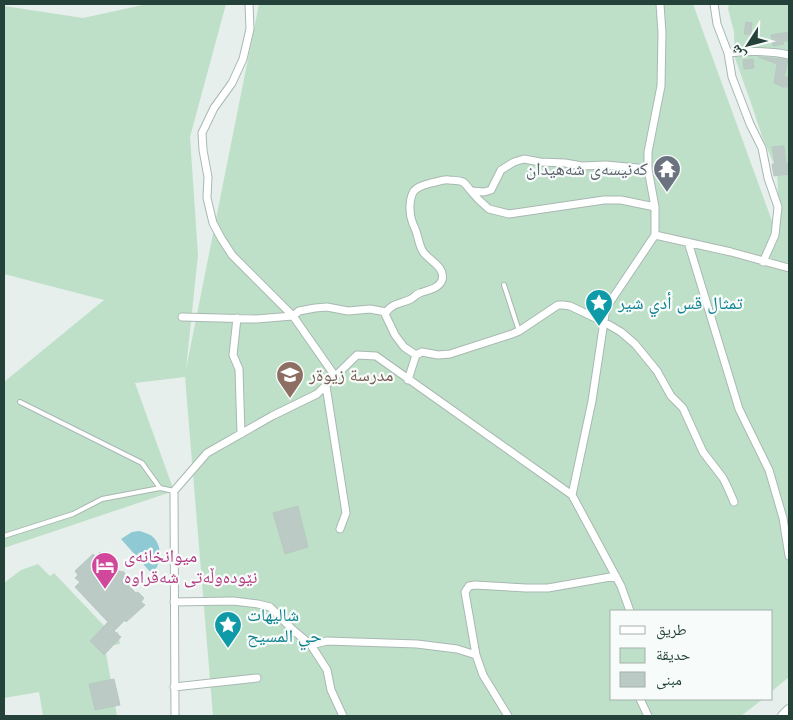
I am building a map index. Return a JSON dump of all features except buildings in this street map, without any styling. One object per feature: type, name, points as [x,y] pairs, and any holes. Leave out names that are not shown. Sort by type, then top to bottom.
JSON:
[{"type":"street","points":[[249,4],[250,29],[243,59],[232,83],[214,108],[202,133],[208,177],[208,198],[213,223],[220,238],[232,255],[293,316],[335,376]]},
{"type":"street","points":[[572,495],[592,401],[606,308],[654,235],[655,207],[648,169],[648,152],[660,86],[662,33],[660,4]]},
{"type":"street","points":[[714,4],[717,24],[728,53],[732,77],[750,124],[762,148],[768,178],[778,207],[775,235],[763,262]]},
{"type":"street","points":[[728,53],[758,51],[778,52],[789,55]]},
{"type":"street","points":[[471,191],[484,192],[492,190],[500,170],[524,159],[582,166],[606,165],[648,169]]},
{"type":"street","points":[[655,207],[621,200],[604,200],[509,214],[488,209],[462,181],[444,180],[421,186],[414,192],[410,204],[411,220],[423,251],[442,271],[442,278],[439,284],[432,289],[394,305],[385,314],[395,335],[404,347],[416,354],[422,352],[444,355],[471,348],[519,331],[553,308],[563,304],[604,322],[628,337],[657,371],[671,396],[682,408],[703,452],[723,478],[734,502]]},
{"type":"street","points":[[654,235],[731,252],[789,268]]},
{"type":"street","points":[[688,242],[739,409],[770,470],[783,518],[789,556]]},
{"type":"street","points":[[182,317],[256,319],[293,316],[299,311],[326,307],[348,311],[370,310],[386,312]]},
{"type":"street","points":[[237,318],[233,355],[239,369],[241,434]]},
{"type":"street","points":[[408,380],[416,354]]},
{"type":"street","points":[[175,716],[174,491],[207,453],[272,416],[317,394],[357,355],[376,356],[572,495],[616,576],[630,610]]},
{"type":"street","points":[[326,386],[346,512],[340,529]]},
{"type":"street","points":[[508,716],[483,675],[476,655],[464,592],[469,586],[475,585],[548,588],[616,576]]},
{"type":"street","points":[[174,602],[233,602],[270,607],[311,645],[327,670],[331,690],[343,716]]},
{"type":"street","points":[[311,645],[327,641],[417,644],[476,655]]},
{"type":"street","points":[[174,687],[258,678]]},
{"type":"street","points":[[640,700],[648,716]]},
{"type":"street","points":[[783,716],[789,710]]},
{"type":"lane","points":[[504,286],[519,331]]},
{"type":"lane","points":[[20,402],[142,463],[160,488]]},
{"type":"lane","points":[[4,536],[73,514],[102,498],[160,488],[174,491]]},
{"type":"green space","points":[[147,4],[226,4],[190,137],[198,255],[186,369],[259,4],[693,4],[776,232],[779,221],[777,171],[763,139],[735,58],[734,32],[728,9],[729,4],[789,4],[789,262],[787,262],[789,269],[789,677],[773,690],[773,610],[610,610],[610,700],[762,700],[741,716],[213,716],[185,377],[135,383],[174,491],[4,548],[4,382],[104,300],[4,274],[4,6],[83,18]]},
{"type":"green space","points":[[38,564],[50,576],[54,573],[110,632],[118,632],[120,644],[109,646],[106,653],[117,716],[43,716],[39,692],[4,698],[4,583],[21,570]]},
{"type":"water","points":[[132,532],[147,533],[152,537],[159,547],[159,561],[152,574],[121,539]]},
{"type":"place","name":"کەنیسەی شەهیدان","points":[[667,193]]},
{"type":"place","name":"تمثال قس أدي شير","points":[[599,327]]},
{"type":"place","name":"مدرسة زيوةر","points":[[290,399]]},
{"type":"place","name":"میوانخانەی نێودەوڵەتی شەقراوە","points":[[105,590]]},
{"type":"place","name":"شاليهات حي المسيح","points":[[228,649]]}]
